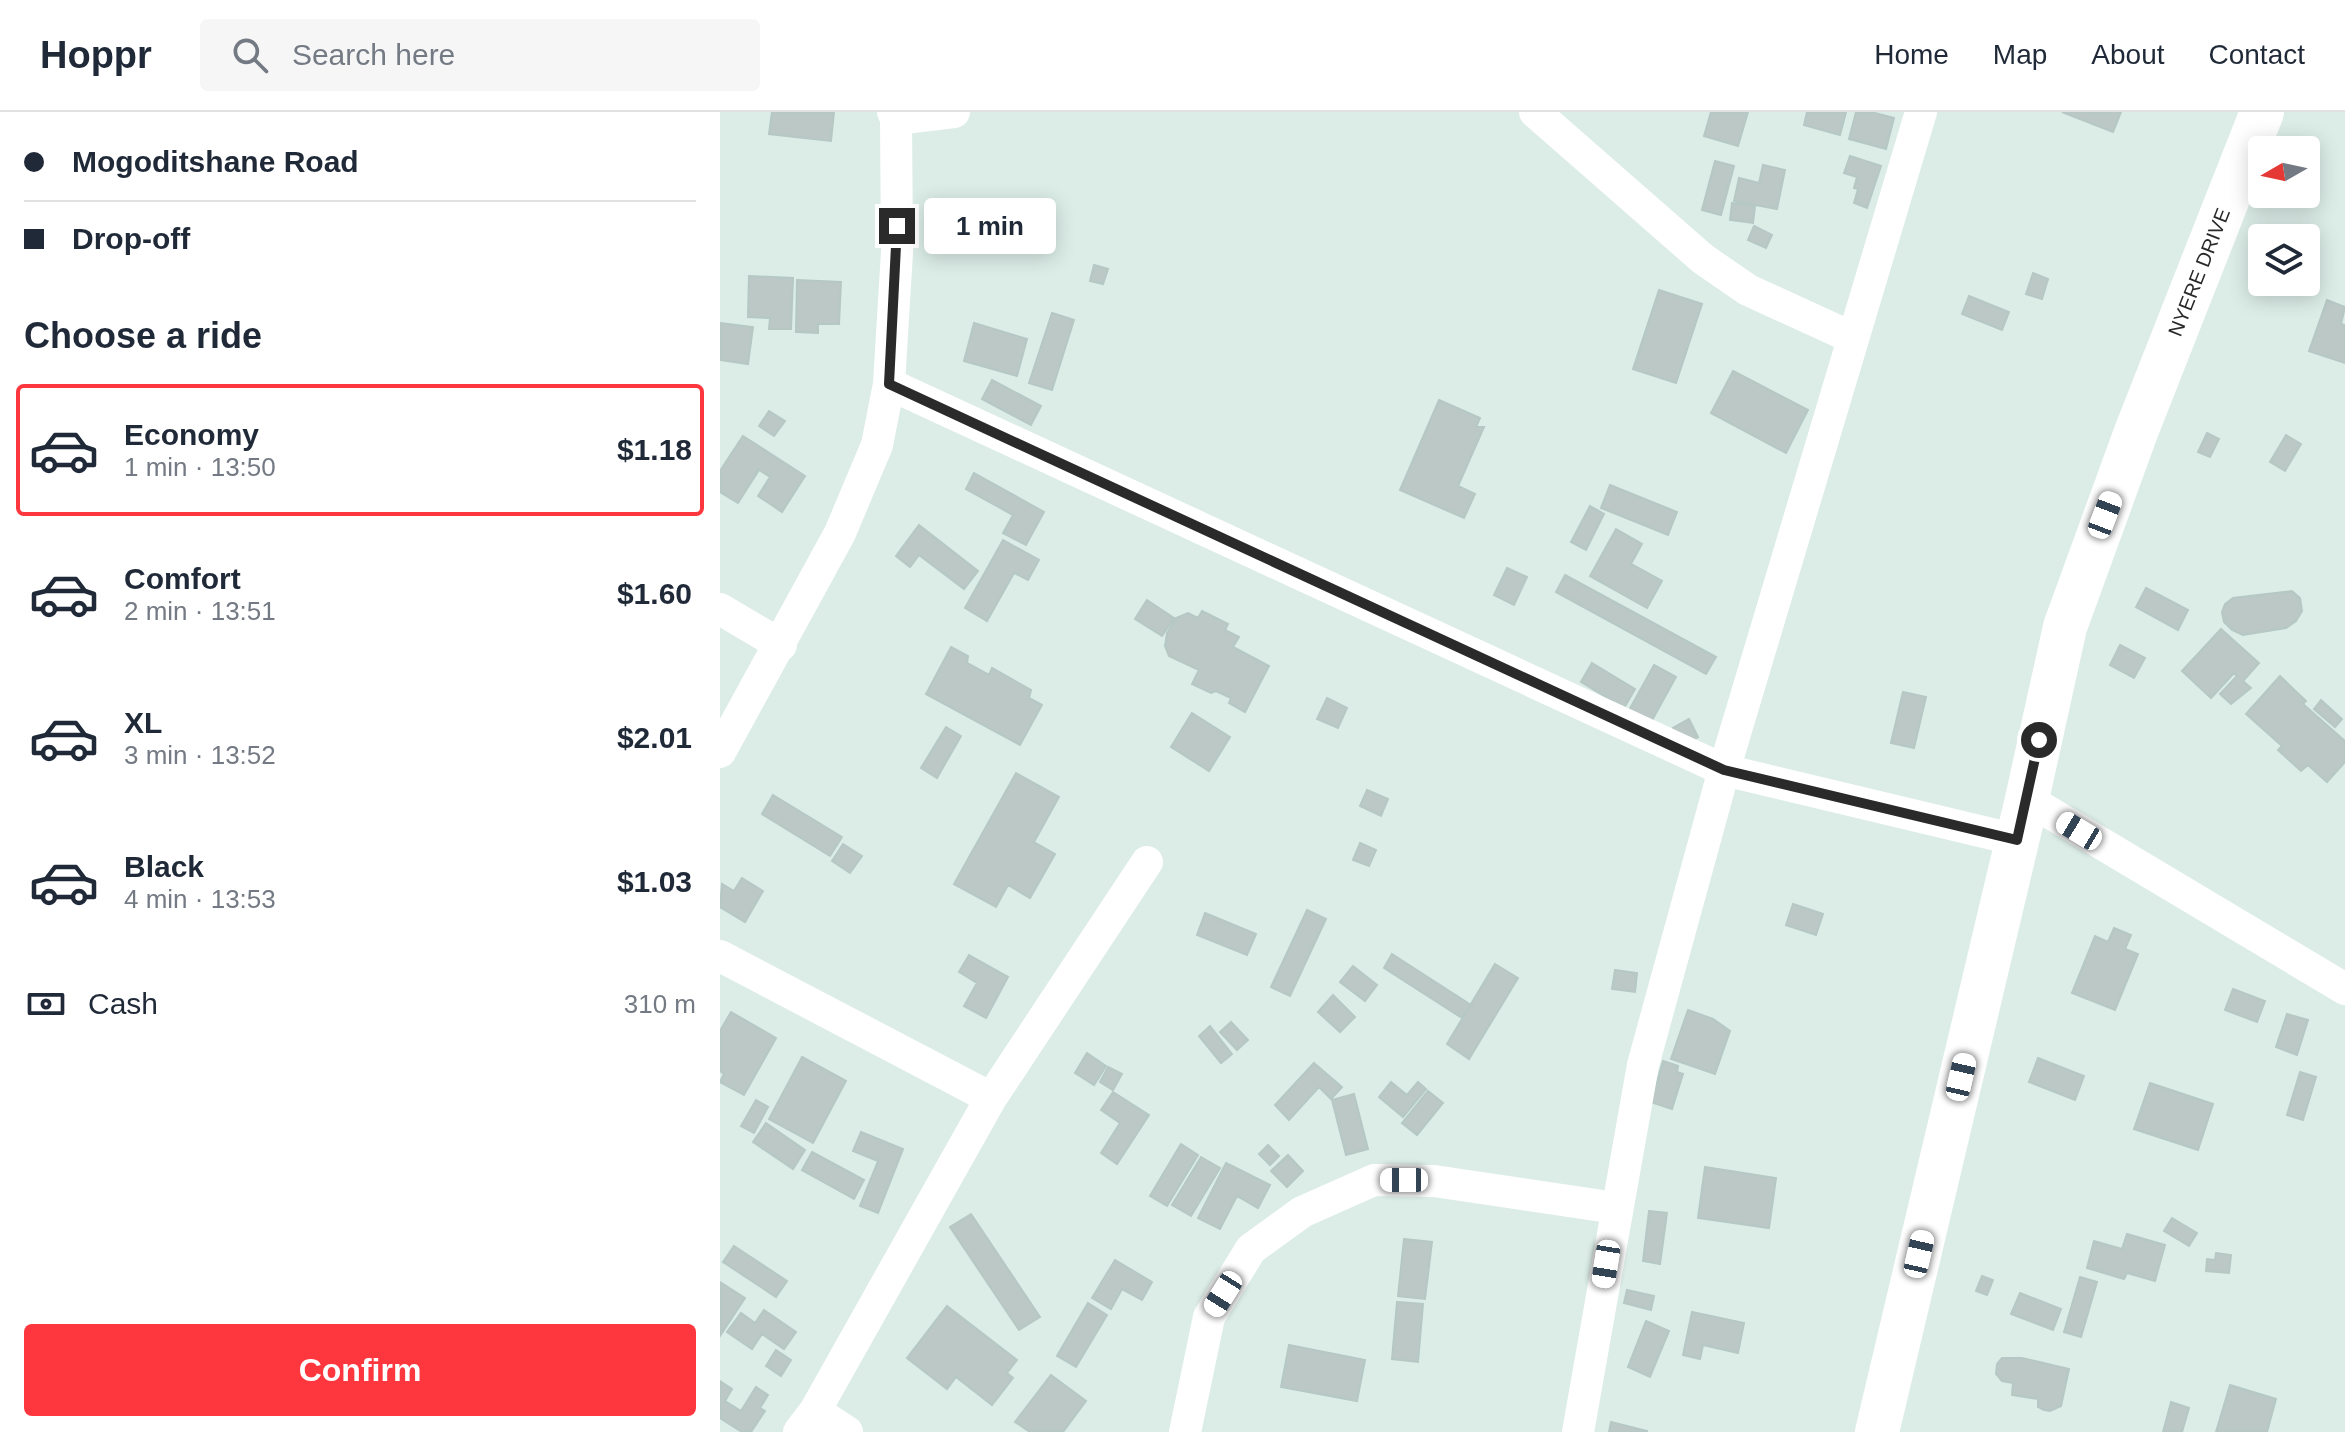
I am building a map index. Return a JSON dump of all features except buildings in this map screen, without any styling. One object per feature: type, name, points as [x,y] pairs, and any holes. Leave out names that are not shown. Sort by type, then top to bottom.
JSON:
[{"type":"main road","name":"NYERE DRIVE","points":[[1877,1432],[2065,627],[2136,432],[2262,112]]},
{"type":"street","points":[[720,752],[847,519],[877,445],[889,384],[897,252],[895,116],[954,112]]},
{"type":"street","points":[[1535,112],[1703,259],[1737,283],[1786,309],[1853,338]]},
{"type":"street","points":[[1578,1432],[1643,1065],[1724,770],[1921,112]]},
{"type":"street","points":[[889,384],[1724,770],[2022,820],[2345,989]]},
{"type":"street","points":[[720,609],[781,645]]},
{"type":"street","points":[[847,1432],[807,1422],[991,1098],[1147,862]]},
{"type":"street","points":[[720,956],[991,1098]]},
{"type":"street","points":[[1185,1432],[1209,1317],[1251,1249],[1302,1212],[1374,1180],[1434,1181],[1616,1208]]},
{"type":"route","points":[[897,226],[889,384],[1724,770],[2017,840],[2039,740]]}]
